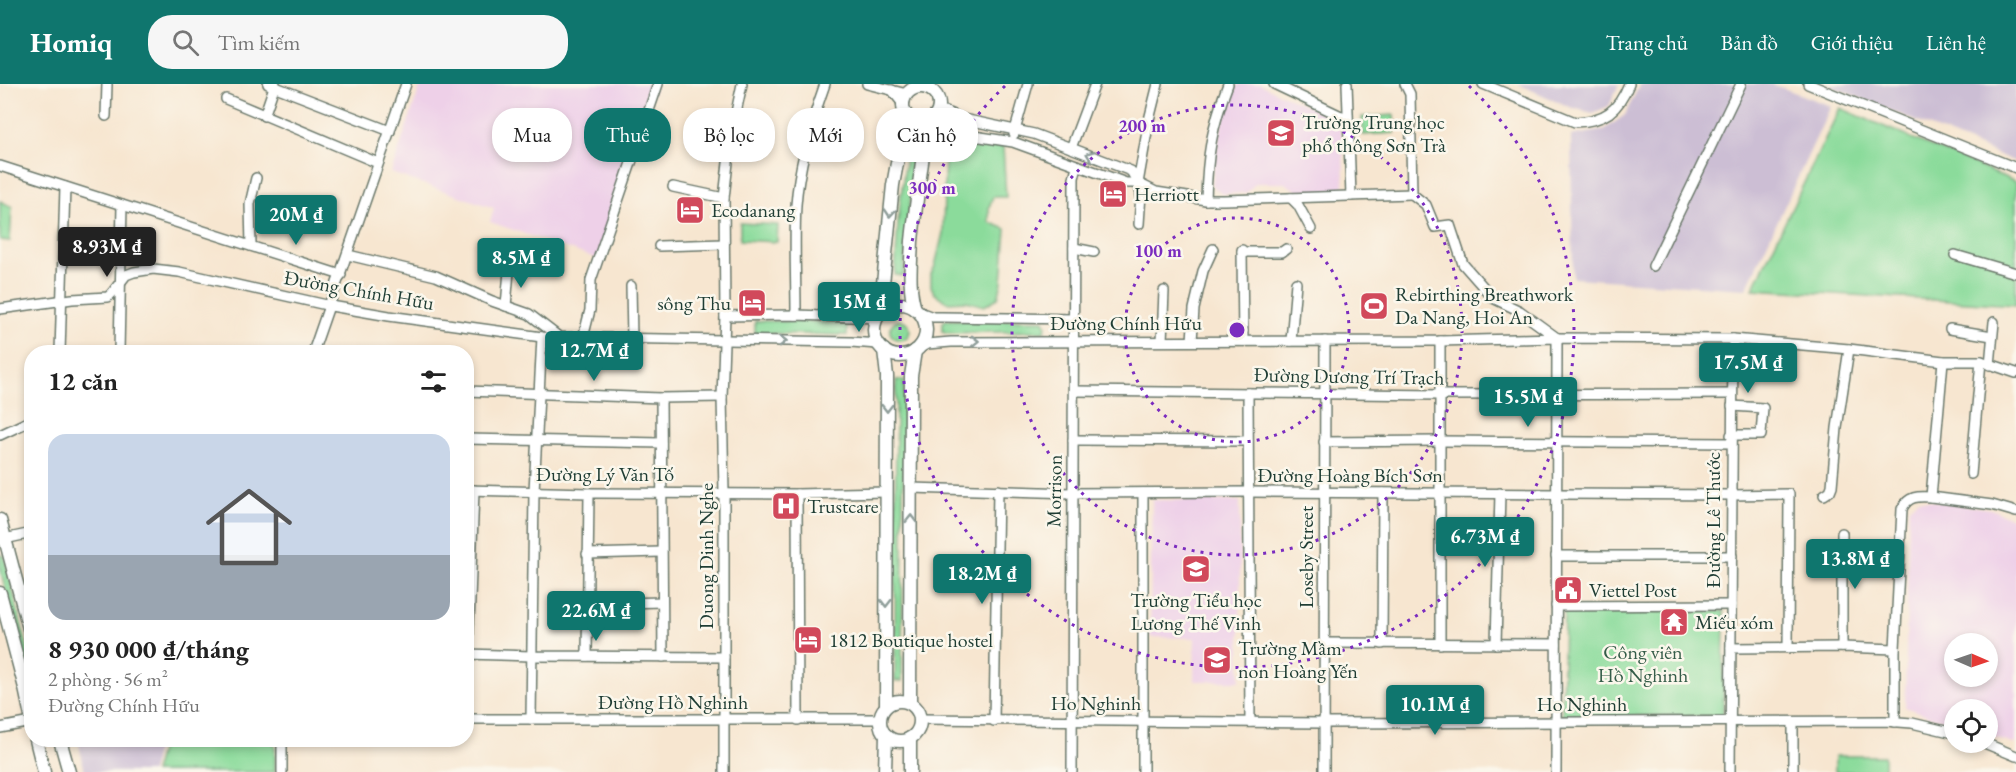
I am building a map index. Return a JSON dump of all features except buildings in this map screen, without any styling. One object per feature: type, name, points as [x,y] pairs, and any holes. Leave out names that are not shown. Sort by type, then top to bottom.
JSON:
[{"type":"main road","points":[[886,706],[887,376],[881,347],[874,331],[879,315],[893,185],[908,97],[924,87],[937,89],[939,108]]},
{"type":"main road","points":[[881,347],[896,356],[909,354],[922,343],[926,330],[925,323],[916,310],[910,290],[921,162]]},
{"type":"main road","points":[[879,315],[897,304],[903,304],[916,310]]},
{"type":"main road","points":[[910,704],[911,376],[916,350]]},
{"type":"main road","points":[[0,520],[3,539],[24,612]]},
{"type":"main road","points":[[0,593],[24,684]]},
{"type":"main road","points":[[895,701],[910,704],[915,708],[920,719],[919,727],[910,738],[900,741],[890,738],[880,725],[882,712],[886,706],[895,701]]},
{"type":"main road","points":[[885,772],[886,735]]},
{"type":"main road","points":[[910,738],[910,772]]},
{"type":"main road","points":[[38,747],[44,772]]},
{"type":"main road","points":[[62,747],[69,772]]},
{"type":"street","points":[[106,116],[107,84]]},
{"type":"street","points":[[316,345],[406,84]]},
{"type":"street","points":[[583,338],[590,310],[591,280],[658,84]]},
{"type":"street","points":[[725,341],[724,198],[729,147],[742,84]]},
{"type":"street","points":[[796,315],[796,204],[802,161],[825,84]]},
{"type":"street","points":[[867,84],[892,90],[908,97]]},
{"type":"street","points":[[1013,142],[1028,84]]},
{"type":"street","points":[[1071,148],[1095,84]]},
{"type":"street","points":[[1138,183],[1158,84]]},
{"type":"street","points":[[1206,200],[1209,146],[1217,113],[1228,84]]},
{"type":"street","points":[[1274,84],[1338,115],[1347,117]]},
{"type":"street","points":[[1347,84],[1352,196]]},
{"type":"street","points":[[1405,84],[1410,94],[1412,194]]},
{"type":"street","points":[[1483,84],[1575,122],[1587,122],[1615,110],[1629,84]]},
{"type":"street","points":[[1653,266],[1742,84]]},
{"type":"street","points":[[1808,84],[2016,168]]},
{"type":"street","points":[[264,116],[272,85],[390,131]]},
{"type":"street","points":[[226,99],[378,163]]},
{"type":"street","points":[[978,122],[1035,134],[1131,171],[1141,194],[1139,224]]},
{"type":"street","points":[[978,137],[1013,142],[1126,183],[1138,183],[1156,192],[1206,200],[1412,194],[1426,205],[1435,227],[1450,225],[1463,264],[1493,298],[1520,311],[1557,338],[1556,772]]},
{"type":"street","points":[[0,166],[341,275]]},
{"type":"street","name":"Morrison","points":[[1072,772],[1074,178],[1077,166]]},
{"type":"street","points":[[251,246],[250,204],[256,178]]},
{"type":"street","points":[[60,345],[65,187]]},
{"type":"street","points":[[673,187],[724,198]]},
{"type":"street","points":[[1291,198],[1298,205],[1311,229]]},
{"type":"street","points":[[119,345],[122,205]]},
{"type":"street","points":[[659,246],[724,244]]},
{"type":"street","points":[[1074,248],[1094,252]]},
{"type":"street","points":[[1192,341],[1194,309],[1203,272],[1213,249]]},
{"type":"street","points":[[1243,341],[1242,251],[1282,252],[1286,249]]},
{"type":"street","points":[[348,255],[436,276],[529,314],[560,337]]},
{"type":"street","points":[[1955,255],[2016,273]]},
{"type":"street","name":"Đường Chính Hữu","points":[[0,309],[108,297],[126,274],[143,270],[179,272],[331,306],[389,316],[542,337],[851,342],[881,347]]},
{"type":"street","points":[[506,306],[509,271]]},
{"type":"street","points":[[1291,341],[1296,283]]},
{"type":"street","points":[[631,286],[632,339]]},
{"type":"street","points":[[1162,341],[1164,291]]},
{"type":"street","name":"Đường Chính Hữu","points":[[916,310],[933,317],[1074,319]]},
{"type":"street","points":[[725,316],[879,315]]},
{"type":"street","points":[[1971,474],[1985,363],[1994,322]]},
{"type":"street","points":[[1950,329],[1992,336]]},
{"type":"street","points":[[531,719],[534,492],[542,337]]},
{"type":"street","name":"Đường Chính Hữu","points":[[916,350],[927,344],[943,342],[1074,340],[1733,339],[1985,363],[2016,373]]},
{"type":"street","name":"Đường Lê Thước","points":[[1730,772],[1733,339]]},
{"type":"street","name":"Duong Dinh Nghe","points":[[724,772],[722,398],[725,341]]},
{"type":"street","name":"Loseby Street","points":[[1324,772],[1325,341]]},
{"type":"street","points":[[1440,341],[1440,644]]},
{"type":"street","points":[[1824,495],[1830,491],[1832,486],[1837,428],[1849,349]]},
{"type":"street","points":[[1931,497],[1943,360]]},
{"type":"street","points":[[474,391],[722,398]]},
{"type":"street","name":"Đường Dương Trí Trạch","points":[[1074,391],[1440,395],[1732,394]]},
{"type":"street","points":[[1248,393],[1250,722]]},
{"type":"street","points":[[661,398],[663,657]]},
{"type":"street","points":[[1324,442],[1731,439],[1761,435],[1762,408],[1732,406]]},
{"type":"street","points":[[0,435],[24,424]]},
{"type":"street","points":[[474,439],[661,443]]},
{"type":"street","points":[[1073,440],[1248,441]]},
{"type":"street","name":"Đường Hoàng Bích Sơn","points":[[911,488],[1072,493],[1789,494],[1788,648]]},
{"type":"street","name":"Đường Lý Văn Tố","points":[[474,490],[798,494],[886,492]]},
{"type":"street","points":[[994,721],[998,490]]},
{"type":"street","points":[[587,656],[589,493]]},
{"type":"street","points":[[1143,493],[1143,772]]},
{"type":"street","points":[[1382,644],[1383,493]]},
{"type":"street","points":[[798,494],[798,720]]},
{"type":"street","points":[[1496,644],[1500,494]]},
{"type":"street","points":[[1895,722],[1895,649],[1902,508],[1905,502],[1918,496],[1931,497],[2016,512]]},
{"type":"street","points":[[1842,533],[1842,647]]},
{"type":"street","points":[[3,539],[24,535]]},
{"type":"street","points":[[587,554],[661,552]]},
{"type":"street","points":[[1556,556],[1732,556]]},
{"type":"street","points":[[587,604],[662,602]]},
{"type":"street","points":[[1556,606],[1731,605]]},
{"type":"street","points":[[1324,643],[1556,644]]},
{"type":"street","points":[[1731,648],[1895,649]]},
{"type":"street","points":[[474,654],[724,657]]},
{"type":"street","name":"Đường Hồ Nghinh","points":[[474,719],[880,719]]},
{"type":"street","name":"Ho Nghinh","points":[[920,719],[1324,723],[1895,722],[1944,730]]},
{"type":"street","points":[[1793,722],[1793,772]]},
{"type":"street","points":[[0,728],[24,724]]},
{"type":"street","points":[[282,747],[282,772]]},
{"type":"street","points":[[1998,749],[2016,756]]},
{"type":"shaded area","points":[[421,84],[656,84],[648,108],[584,108],[584,162],[630,162],[598,259],[490,222],[494,208],[391,173]]},
{"type":"shaded area","name":"Trường Trung học phổ thông Sơn Trà","points":[[1238,84],[1259,84],[1333,118],[1339,126],[1343,139],[1344,185],[1339,192],[1299,192],[1285,183],[1256,183],[1246,193],[1222,194],[1212,186],[1216,151],[1224,116]]},
{"type":"shaded area","points":[[1518,84],[1619,84],[1609,106],[1593,113],[1572,108]]},
{"type":"shaded area","points":[[1640,84],[1772,84],[1831,106],[1746,289],[1573,278],[1571,136],[1604,130],[1625,115]]},
{"type":"shaded area","points":[[1826,84],[2016,84],[2016,162]]},
{"type":"shaded area","points":[[1919,499],[1991,509],[2016,520],[2016,743],[1998,739],[1998,699],[1944,699],[1944,721],[1905,707],[1909,507]]},
{"type":"shaded area","name":"Trường Tiểu học Lương Thế Vinh","points":[[1152,500],[1240,501],[1240,681],[1194,681],[1195,638],[1150,637]]},
{"type":"shaded area","points":[[80,747],[157,747],[151,772],[85,772]]},
{"type":"green space","points":[[1840,108],[2016,182],[2016,305],[1753,289]]},
{"type":"green space","points":[[1394,115],[1395,133],[1363,135],[1362,117]]},
{"type":"green space","points":[[978,143],[1003,147],[1006,197],[993,197],[989,207],[989,222],[1006,229],[1002,282],[998,298],[984,306],[966,301],[947,302],[934,293],[931,286],[931,274],[943,233],[945,162],[978,162]]},
{"type":"green space","points":[[905,162],[915,162],[904,276],[895,275]]},
{"type":"green space","points":[[0,201],[12,207],[10,241],[0,240]]},
{"type":"green space","points":[[740,223],[778,225],[777,242],[740,240]]},
{"type":"green space","points":[[896,320],[904,320],[910,326],[910,334],[904,340],[896,340],[890,334],[890,326]]},
{"type":"green space","points":[[944,320],[1044,320],[1046,325],[1045,331],[948,333],[942,331]]},
{"type":"green space","points":[[755,321],[847,322],[847,335],[755,333]]},
{"type":"green space","points":[[896,380],[904,380],[902,681],[895,681]]},
{"type":"green space","points":[[0,554],[4,556],[24,635],[24,660],[0,569]]},
{"type":"green space","name":"Công viên Hồ Nghinh","points":[[1564,611],[1724,611],[1723,716],[1562,716]]},
{"type":"green space","points":[[161,747],[275,747],[275,772],[154,772]]},
{"type":"green space","points":[[1835,756],[1884,756],[1884,772],[1835,772]]},
{"type":"place","name":"Trường Trung học phổ thông Sơn Trà","points":[[1281,133]]},
{"type":"place","name":"Herriott","points":[[1113,194]]},
{"type":"place","name":"Ecodanang","points":[[690,210]]},
{"type":"place","name":"sông Thu","points":[[752,303]]},
{"type":"place","name":"Rebirthing Breathwork Da Nang, Hoi An","points":[[1374,306]]},
{"type":"place","name":"Trustcare","points":[[786,506]]},
{"type":"place","name":"Trường Tiểu học Lương Thế Vinh","points":[[1196,569]]},
{"type":"place","name":"Viettel Post","points":[[1568,590]]},
{"type":"place","name":"Miếu xóm","points":[[1674,622]]},
{"type":"place","name":"1812 Boutique hostel","points":[[808,640]]},
{"type":"place","name":"Trường Mầm non Hoàng Yến","points":[[1217,660]]}]
